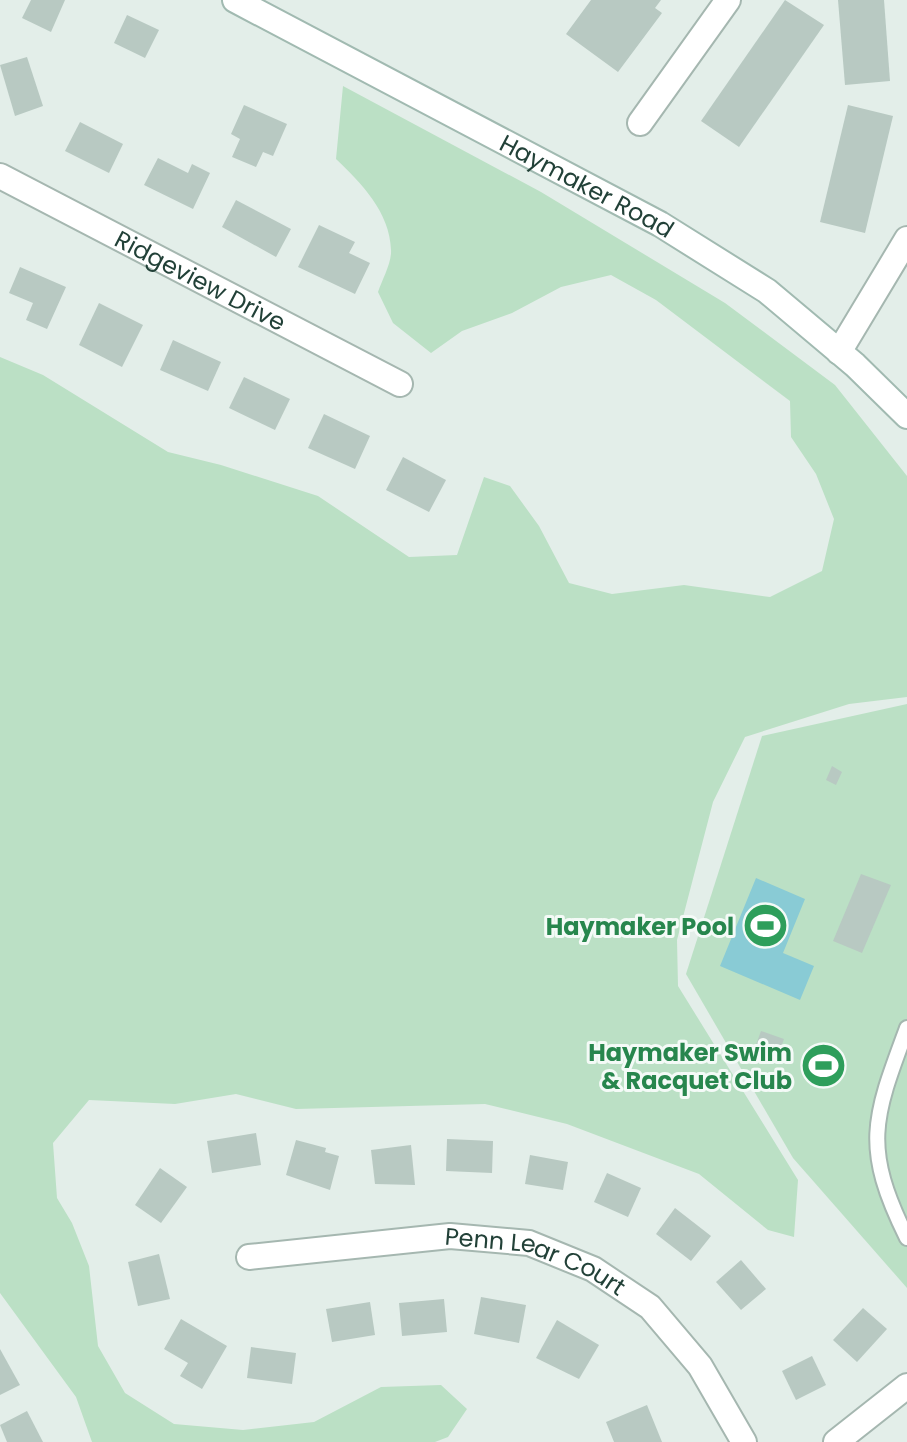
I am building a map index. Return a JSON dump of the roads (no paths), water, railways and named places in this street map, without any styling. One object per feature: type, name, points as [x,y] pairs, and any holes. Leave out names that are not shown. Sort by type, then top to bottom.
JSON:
[{"type":"street","name":"Haymaker Road","points":[[235,0],[660,224],[767,291],[839,352],[907,416]]},
{"type":"street","points":[[640,123],[728,0]]},
{"type":"street","name":"Ridgeview Drive","points":[[0,176],[400,384]]},
{"type":"street","points":[[839,352],[907,239]]},
{"type":"street","name":"Penn Lear Court","points":[[249,1257],[450,1236],[529,1243],[593,1269],[650,1307],[700,1366],[744,1442]]},
{"type":"street","points":[[836,1442],[907,1386]]},
{"type":"lane","points":[[907,1028],[882,1095],[875,1148],[882,1183],[907,1238]]},
{"type":"water","name":"Haymaker Pool","points":[[756,878],[805,899],[783,953],[814,966],[800,1000],[720,966]]},
{"type":"place","name":"Haymaker Pool","points":[[765,926]]},
{"type":"place","name":"Haymaker Swim & Racquet Club","points":[[823,1066]]}]
